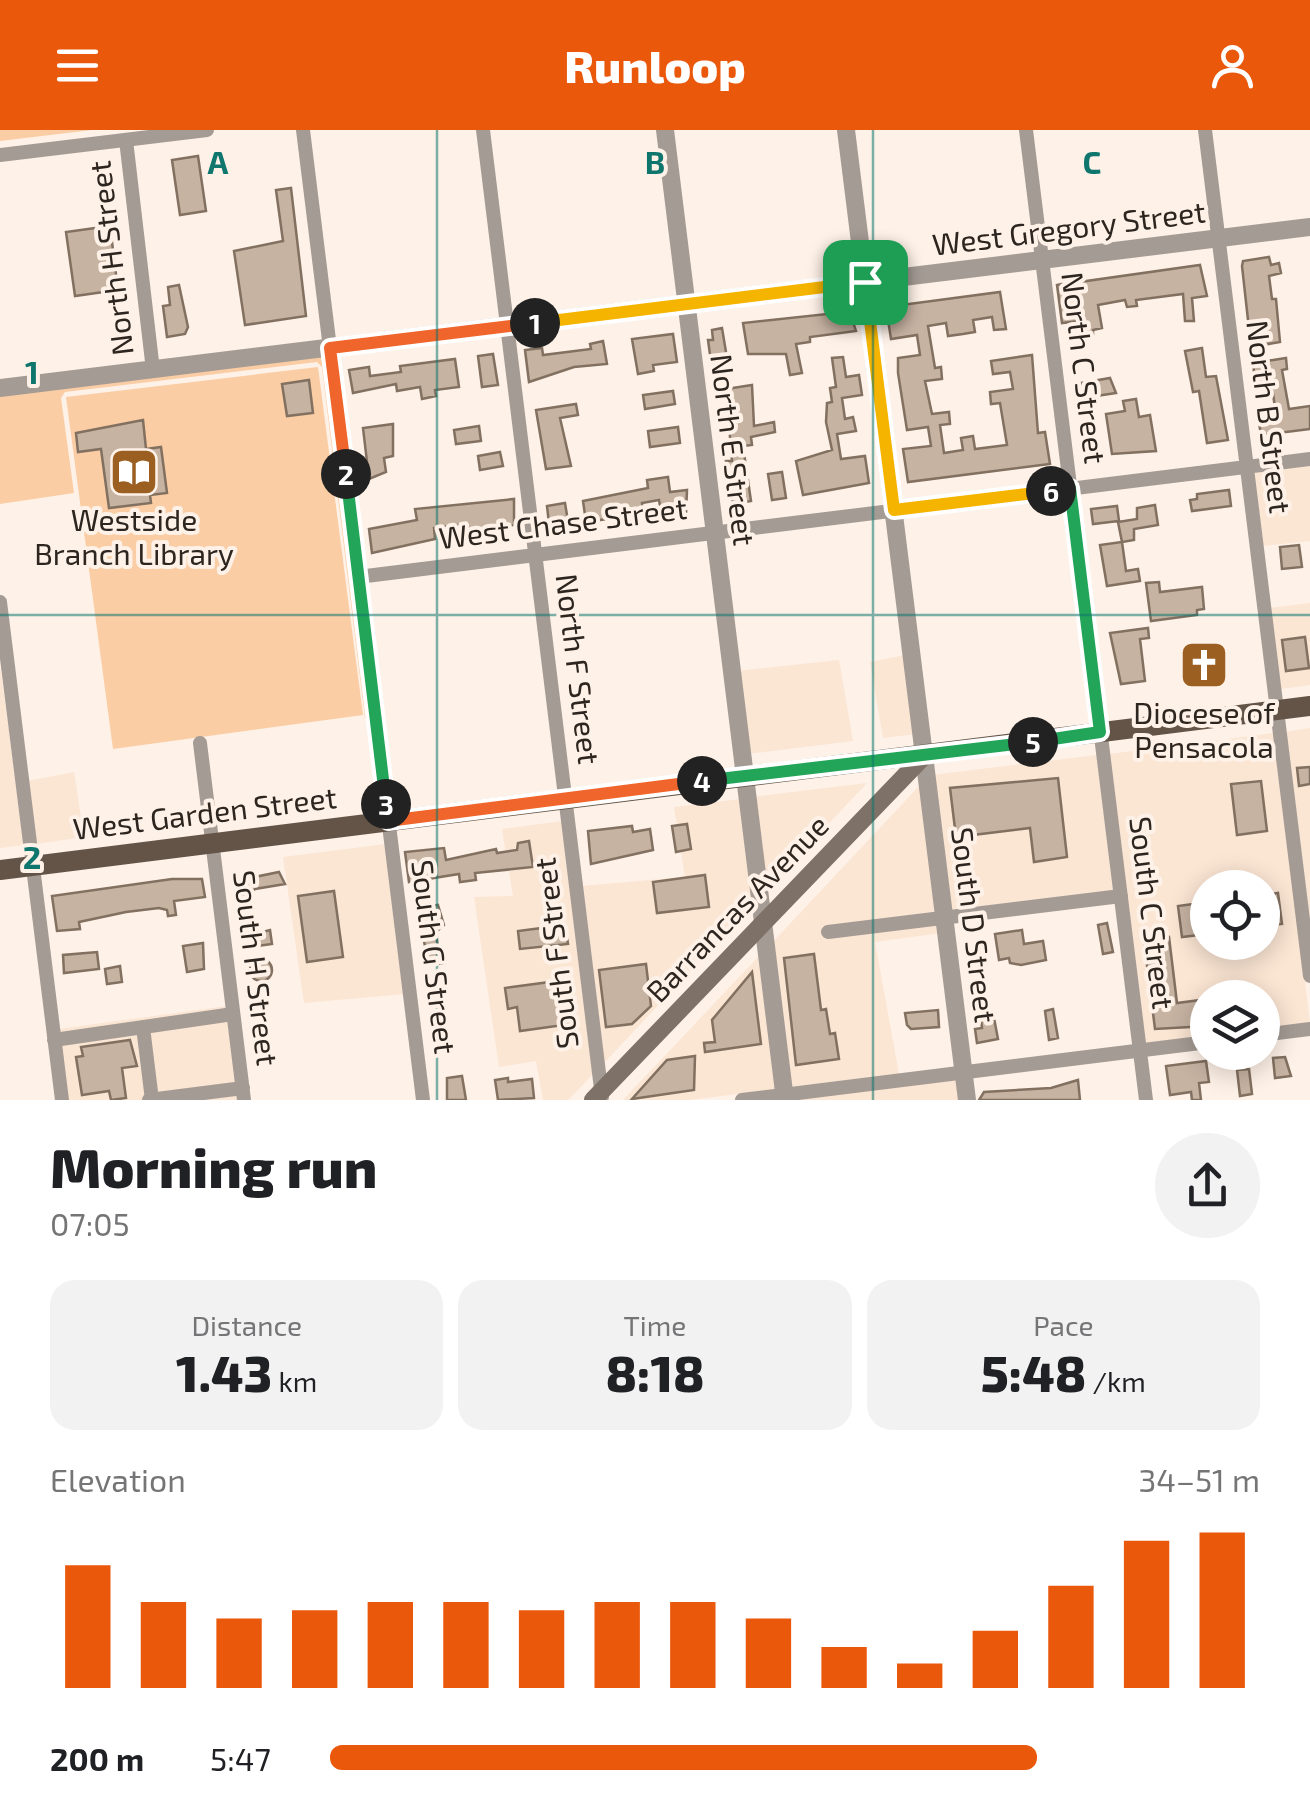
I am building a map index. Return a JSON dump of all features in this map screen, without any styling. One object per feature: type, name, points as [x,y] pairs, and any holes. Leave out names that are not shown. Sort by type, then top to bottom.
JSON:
[{"type":"main road","name":"West Garden Street","points":[[0,870],[1310,706]]},
{"type":"main road","name":"Barrancas Avenue","points":[[599,1097],[924,756]]},
{"type":"street","points":[[0,155],[207,130]]},
{"type":"street","name":"South G Street","points":[[303,130],[423,1100]]},
{"type":"street","name":"North F Street","points":[[483,130],[566,798]]},
{"type":"street","name":"North E Street","points":[[664,130],[785,1097]]},
{"type":"street","name":"South D Street","points":[[846,130],[966,1100]]},
{"type":"street","name":"North C Street","points":[[1026,130],[1100,732]]},
{"type":"street","name":"North B Street","points":[[1205,130],[1310,976]]},
{"type":"street","name":"North H Street","points":[[126,140],[153,370]]},
{"type":"street","name":"West Gregory Street","points":[[0,388],[1310,227]]},
{"type":"street","name":"West Chase Street","points":[[358,577],[1310,459]]},
{"type":"street","points":[[0,602],[62,1100]]},
{"type":"street","name":"South C Street","points":[[1100,732],[1146,1100]]},
{"type":"street","points":[[200,743],[212,842]]},
{"type":"street","name":"South F Street","points":[[566,798],[599,1097]]},
{"type":"street","name":"South H Street","points":[[212,842],[243,1094]]},
{"type":"street","points":[[828,932],[1120,896]]},
{"type":"street","points":[[54,1040],[233,1014]]},
{"type":"street","points":[[143,1027],[150,1100],[243,1094]]},
{"type":"street","points":[[1280,1033],[1310,1029]]},
{"type":"street","points":[[742,1100],[1190,1044]]},
{"type":"shaded area","points":[[0,130],[92,130],[0,141]]},
{"type":"shaded area","points":[[325,355],[370,717],[365,718],[322,367],[317,362],[65,392],[61,398],[74,493],[0,504],[0,395]]},
{"type":"shaded area","points":[[318,367],[363,715],[113,749],[66,397]]},
{"type":"shaded area","points":[[1310,465],[1310,541],[1262,546],[1253,472]]},
{"type":"shaded area","points":[[1310,603],[1310,685],[1280,689],[1270,608]]},
{"type":"shaded area","points":[[906,655],[916,734],[883,738],[870,662]]},
{"type":"shaded area","points":[[839,660],[853,741],[747,754],[737,671]]},
{"type":"shaded area","points":[[0,666],[25,845],[0,848]]},
{"type":"shaded area","points":[[1310,728],[1310,930],[1285,732]]},
{"type":"shaded area","points":[[1274,733],[1310,1023],[1280,1027],[1280,980],[1190,980],[1190,1038],[1145,1043],[1109,754]]},
{"type":"shaded area","points":[[1097,755],[1114,891],[949,910],[932,775]]},
{"type":"shaded area","points":[[74,772],[84,837],[36,844],[28,781]]},
{"type":"shaded area","points":[[867,783],[764,892],[752,797]]},
{"type":"shaded area","points":[[922,783],[938,911],[822,927],[824,939],[940,924],[941,933],[875,942],[899,1074],[789,1088],[771,944]]},
{"type":"shaded area","points":[[741,799],[754,903],[604,1063],[582,886],[685,877],[674,807]]},
{"type":"shaded area","points":[[563,821],[594,1073],[568,1100],[543,1100],[536,1061],[499,1067],[474,897],[513,896],[502,829]]},
{"type":"shaded area","points":[[386,844],[404,994],[304,1003],[283,857]]},
{"type":"shaded area","points":[[761,954],[778,1089],[689,1100],[623,1100]]},
{"type":"shaded area","points":[[227,1006],[238,1100],[67,1100],[59,1029]]},
{"type":"shaded area","points":[[958,1079],[961,1100],[795,1100]]},
{"type":"building","points":[[198,156],[206,211],[180,215],[172,160]]},
{"type":"building","points":[[291,188],[306,316],[245,325],[234,251],[283,241],[276,190]]},
{"type":"building","points":[[110,226],[118,290],[75,296],[66,232]]},
{"type":"building","points":[[1269,257],[1271,265],[1279,263],[1281,273],[1269,276],[1272,299],[1276,299],[1280,342],[1251,347],[1243,261]]},
{"type":"building","points":[[1200,265],[1207,296],[1192,298],[1194,321],[1185,321],[1183,294],[1136,300],[1137,306],[1127,307],[1125,300],[1098,305],[1102,328],[1093,330],[1093,334],[1082,336],[1080,321],[1062,323],[1057,285],[1062,284],[1062,279],[1078,276],[1079,282]]},
{"type":"building","points":[[179,285],[188,327],[185,334],[167,337],[163,306],[170,305],[168,287]]},
{"type":"building","points":[[1000,292],[1006,329],[994,330],[992,317],[973,320],[975,332],[963,334],[948,336],[946,323],[928,326],[935,368],[941,367],[942,379],[925,381],[932,414],[949,412],[950,424],[940,425],[944,453],[963,450],[961,438],[973,436],[975,449],[1007,445],[1000,403],[991,404],[990,392],[1013,389],[1010,372],[993,374],[991,361],[1032,355],[1038,433],[1045,432],[1050,464],[908,482],[903,449],[931,446],[928,427],[907,430],[898,358],[920,355],[917,335],[891,339],[886,307]]},
{"type":"building","points":[[847,304],[856,331],[810,337],[810,342],[796,344],[802,373],[790,375],[786,354],[748,354],[743,323],[837,313],[836,306]]},
{"type":"building","points":[[722,328],[728,364],[718,366],[717,361],[711,362],[708,340],[713,340],[712,330]]},
{"type":"building","points":[[673,334],[677,362],[653,365],[654,371],[638,374],[632,339]]},
{"type":"building","points":[[603,341],[607,364],[574,367],[529,382],[525,350],[542,348],[543,355],[591,349],[590,344]]},
{"type":"building","points":[[1202,348],[1206,377],[1216,376],[1228,440],[1207,443],[1199,391],[1193,392],[1185,351]]},
{"type":"building","points":[[493,354],[498,385],[482,387],[478,356]]},
{"type":"building","points":[[843,357],[846,377],[859,375],[862,395],[842,398],[845,419],[853,417],[856,431],[837,434],[841,459],[865,456],[869,483],[803,495],[796,461],[832,450],[826,422],[827,403],[832,402],[830,388],[836,387],[832,358]]},
{"type":"building","points":[[1286,358],[1287,369],[1282,370],[1289,409],[1310,406],[1310,429],[1261,435],[1257,410],[1275,408],[1271,379],[1255,381],[1253,363]]},
{"type":"building","points":[[455,359],[459,387],[435,390],[436,396],[422,399],[420,387],[397,391],[396,384],[353,393],[349,370],[369,367],[370,376],[401,372],[400,366]]},
{"type":"building","points":[[1110,378],[1116,393],[1083,398],[1081,383]]},
{"type":"building","points":[[309,380],[313,413],[287,416],[282,384]]},
{"type":"building","points":[[752,385],[754,426],[774,422],[775,432],[751,437],[752,445],[743,446],[751,501],[733,504],[726,461],[732,461],[726,389]]},
{"type":"building","points":[[673,391],[675,404],[645,409],[643,395]]},
{"type":"building","points":[[1136,399],[1139,417],[1150,415],[1156,451],[1112,454],[1106,414],[1125,411],[1123,401]]},
{"type":"building","points":[[576,404],[578,415],[560,418],[571,466],[546,469],[536,410]]},
{"type":"building","name":"Westside Branch Library","points":[[143,420],[146,449],[161,447],[167,493],[150,495],[151,503],[109,508],[101,449],[78,452],[76,433]]},
{"type":"building","points":[[393,424],[393,456],[384,458],[386,472],[369,479],[363,428]]},
{"type":"building","points":[[479,426],[481,441],[456,444],[454,430]]},
{"type":"building","points":[[678,427],[680,443],[650,447],[648,431]]},
{"type":"building","points":[[500,452],[503,466],[480,470],[478,456]]},
{"type":"building","points":[[782,472],[786,498],[772,500],[768,474]]},
{"type":"building","points":[[668,477],[670,492],[687,490],[686,514],[661,512],[659,500],[642,503],[643,514],[586,522],[583,501],[648,488],[647,480]]},
{"type":"building","points":[[1229,490],[1231,506],[1192,511],[1190,500],[1197,499],[1197,494]]},
{"type":"building","points":[[514,499],[514,525],[468,531],[467,524],[434,528],[435,539],[372,553],[369,529],[417,520],[415,509]]},
{"type":"building","points":[[565,503],[568,521],[549,524],[547,506]]},
{"type":"building","points":[[1155,505],[1158,525],[1134,529],[1134,540],[1122,542],[1118,522],[1137,519],[1137,508]]},
{"type":"building","points":[[1117,506],[1119,521],[1093,524],[1091,509]]},
{"type":"building","points":[[1122,542],[1126,571],[1138,569],[1140,581],[1107,586],[1100,545]]},
{"type":"building","points":[[1299,545],[1302,567],[1282,569],[1280,547]]},
{"type":"building","points":[[1159,582],[1160,592],[1202,587],[1204,609],[1197,610],[1197,615],[1151,621],[1146,583]]},
{"type":"building","points":[[1148,628],[1149,638],[1140,639],[1145,681],[1121,684],[1110,633]]},
{"type":"building","points":[[1305,637],[1309,668],[1286,671],[1282,640]]},
{"type":"building","points":[[1310,767],[1310,784],[1299,786],[1297,768]]},
{"type":"building","points":[[1058,778],[1067,857],[1034,862],[1030,828],[956,837],[950,788]]},
{"type":"building","points":[[1261,781],[1267,831],[1237,835],[1231,784]]},
{"type":"building","points":[[687,824],[691,849],[676,852],[672,826]]},
{"type":"building","points":[[632,826],[633,832],[650,829],[653,850],[591,864],[588,831]]},
{"type":"building","points":[[529,841],[533,867],[475,873],[476,880],[460,882],[459,874],[409,882],[405,852],[444,848],[446,860],[496,849],[497,853],[517,850],[518,843]]},
{"type":"building","points":[[279,872],[285,884],[255,889],[251,892],[253,905],[238,907],[235,881]]},
{"type":"building","points":[[705,875],[709,907],[657,913],[653,882]]},
{"type":"building","points":[[172,879],[202,879],[205,897],[174,901],[176,915],[168,916],[167,910],[159,908],[126,912],[79,922],[80,929],[57,931],[52,896]]},
{"type":"building","points":[[334,891],[343,957],[307,962],[298,896]]},
{"type":"building","points":[[1190,904],[1190,936],[1182,937],[1178,906]]},
{"type":"building","points":[[438,905],[444,925],[436,932],[438,949],[443,949],[445,963],[429,965],[417,908]]},
{"type":"building","points":[[1107,923],[1113,952],[1103,954],[1098,925]]},
{"type":"building","points":[[565,925],[568,944],[520,949],[518,931]]},
{"type":"building","points":[[270,930],[272,944],[244,948],[243,937]]},
{"type":"building","points":[[1022,930],[1024,944],[1043,941],[1046,960],[1021,965],[1010,963],[1009,958],[999,960],[995,934]]},
{"type":"building","points":[[1169,937],[1177,1003],[1190,1001],[1190,1027],[1155,1029],[1144,941]]},
{"type":"building","points":[[203,943],[204,969],[187,972],[183,946]]},
{"type":"building","points":[[97,952],[99,969],[64,973],[63,955]]},
{"type":"building","points":[[814,954],[821,1010],[826,1009],[830,1034],[835,1033],[839,1059],[796,1065],[784,958]]},
{"type":"building","points":[[261,959],[269,962],[269,978],[261,981],[253,978],[250,970],[253,962]]},
{"type":"building","points":[[646,964],[651,1006],[632,1024],[606,1027],[599,970]]},
{"type":"building","points":[[120,966],[122,982],[107,984],[105,969]]},
{"type":"building","points":[[752,972],[761,1044],[705,1052],[704,1043],[715,1042],[712,1020]]},
{"type":"building","points":[[565,980],[571,1024],[520,1031],[517,1007],[508,1009],[505,988]]},
{"type":"building","points":[[1053,1009],[1058,1038],[1049,1040],[1045,1011]]},
{"type":"building","points":[[938,1010],[939,1027],[911,1029],[907,1025],[905,1013]]},
{"type":"building","points":[[994,1018],[998,1039],[977,1043],[975,1029],[982,1028],[981,1020]]},
{"type":"building","points":[[130,1040],[137,1066],[122,1068],[126,1098],[111,1100],[109,1091],[82,1095],[76,1057],[83,1056],[81,1047]]},
{"type":"building","points":[[695,1056],[694,1090],[632,1099],[667,1060]]},
{"type":"building","points":[[1280,1057],[1285,1057],[1291,1076],[1275,1078]]},
{"type":"building","points":[[1190,1063],[1190,1070],[1207,1070],[1209,1082],[1199,1083],[1201,1100],[1192,1100],[1191,1092],[1170,1095],[1166,1066]]},
{"type":"building","points":[[1237,1070],[1249,1070],[1252,1094],[1240,1096]]},
{"type":"building","points":[[462,1076],[466,1100],[447,1100],[447,1078]]},
{"type":"building","points":[[508,1078],[508,1082],[532,1079],[534,1098],[498,1100],[495,1080]]},
{"type":"building","points":[[1078,1080],[1080,1100],[979,1100],[984,1092],[1051,1088]]},
{"type":"place","name":"Westside Branch Library","points":[[134,472]]},
{"type":"place","name":"Diocese of Pensacola","points":[[1204,665]]},
{"type":"route","points":[[865,282],[894,510],[1070,488],[1100,732],[388,821],[330,348],[865,282]]}]
